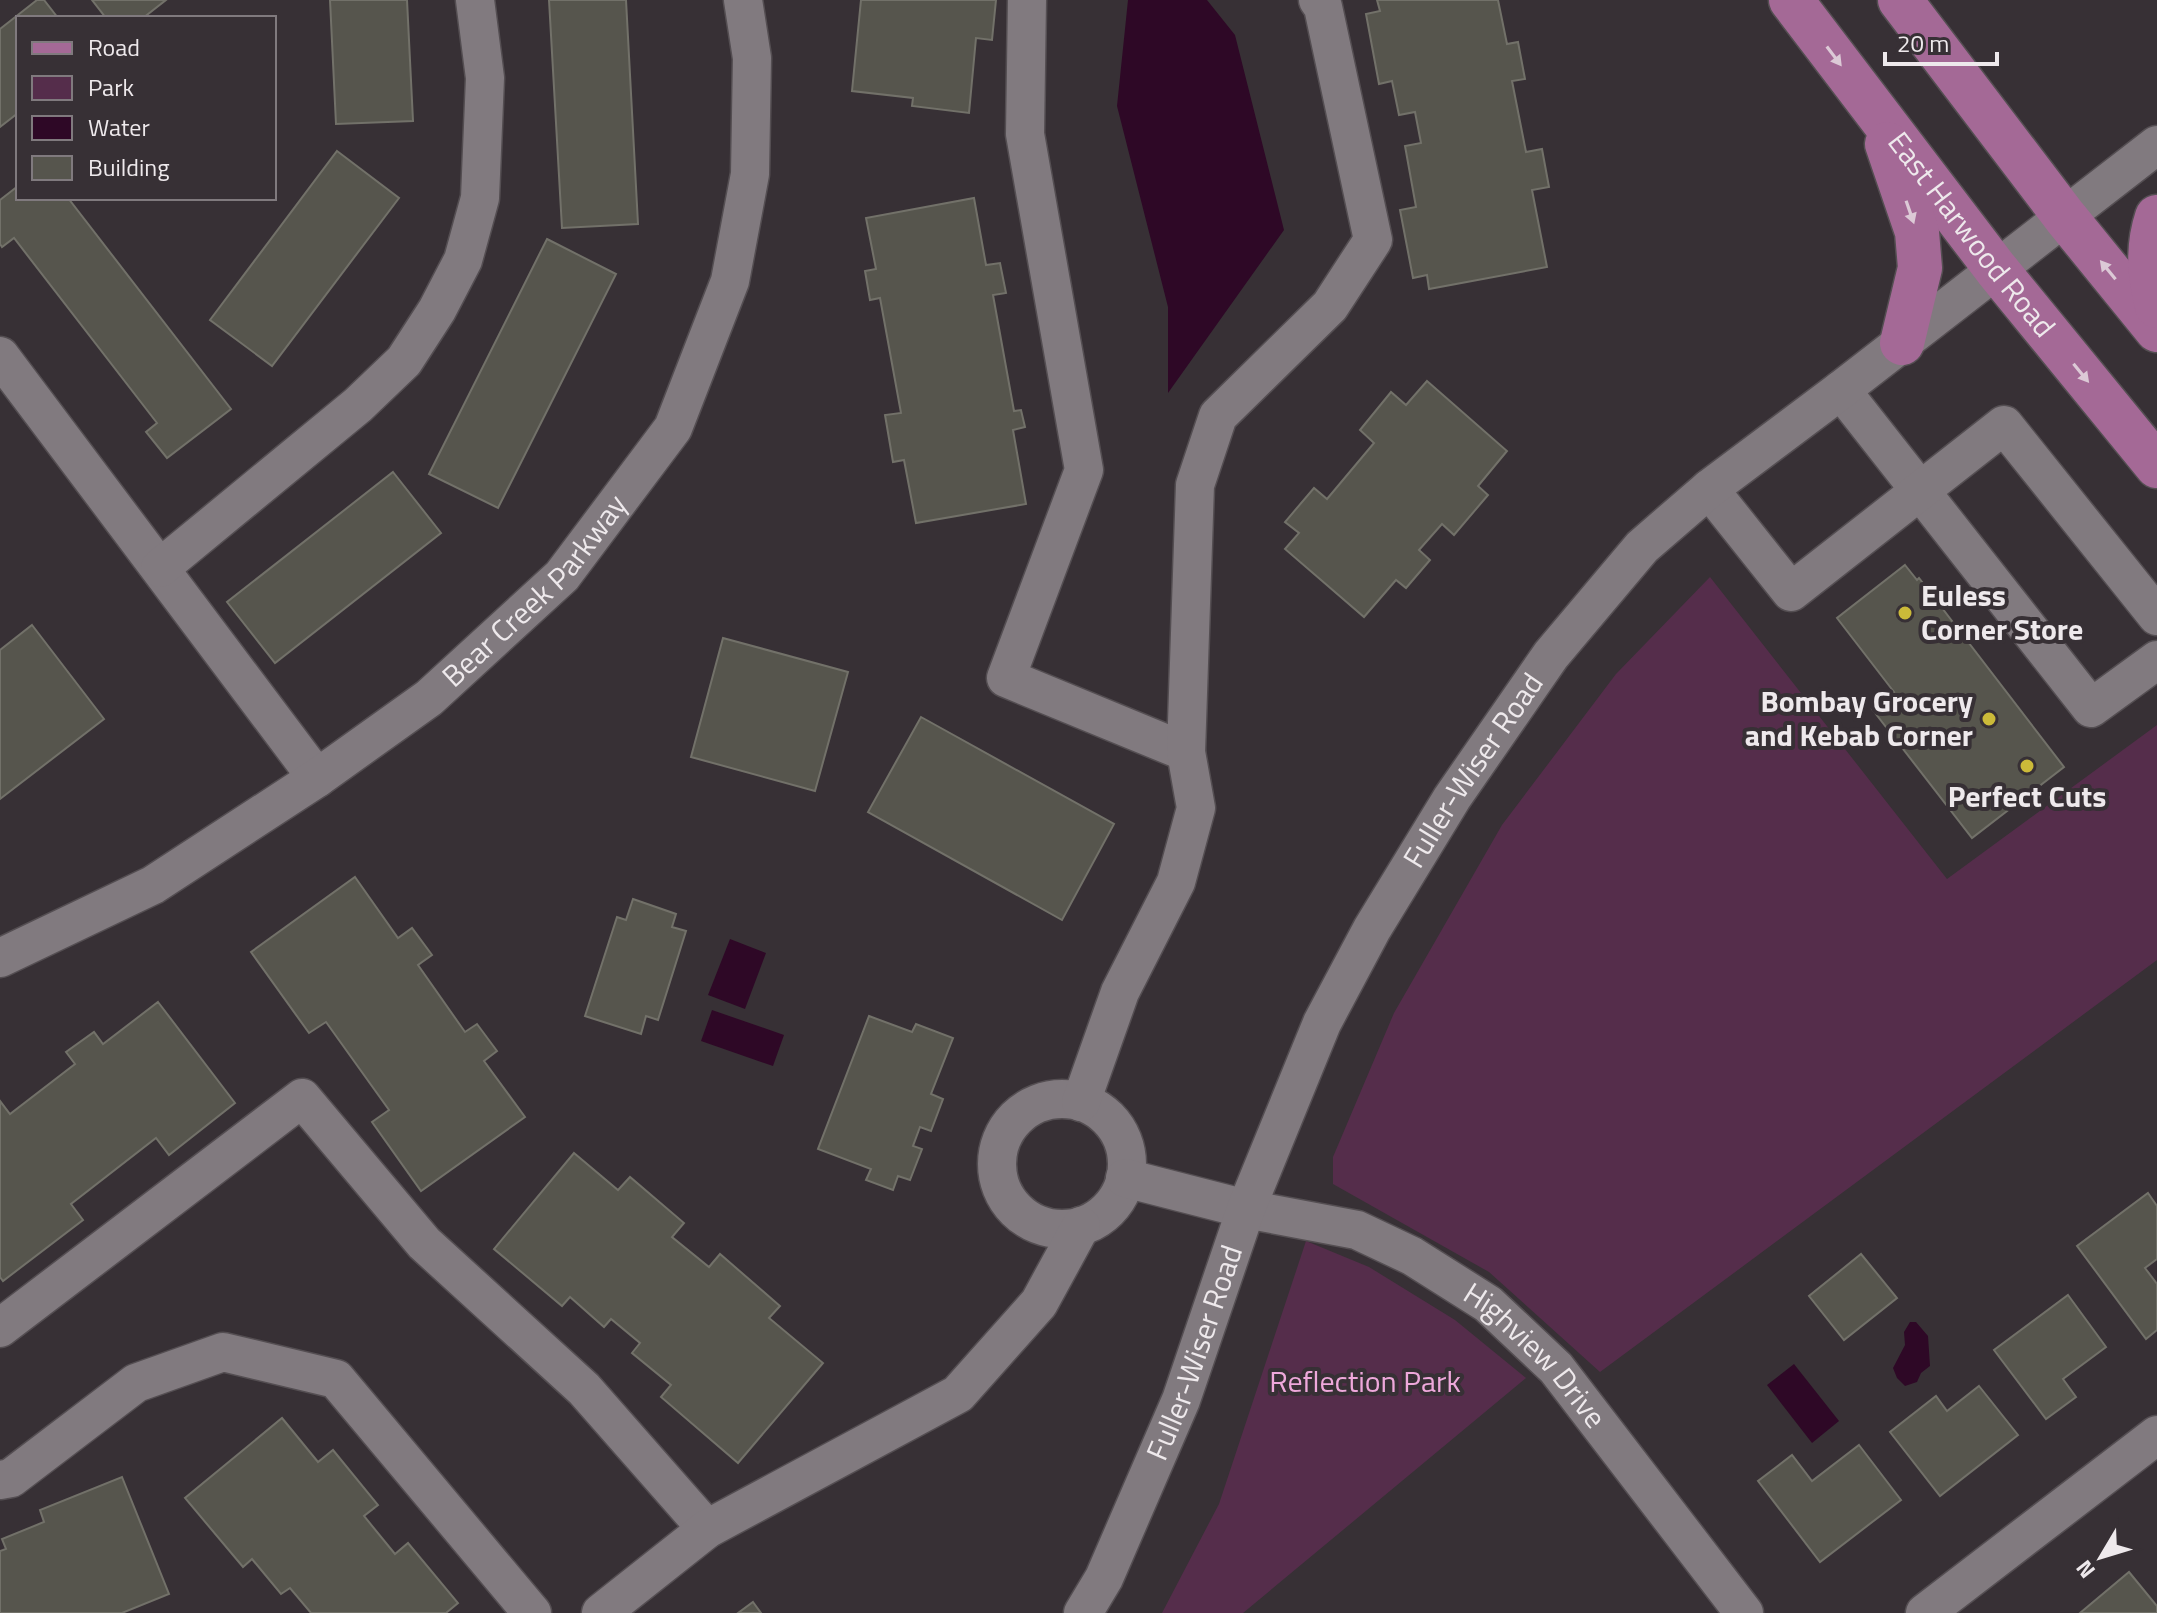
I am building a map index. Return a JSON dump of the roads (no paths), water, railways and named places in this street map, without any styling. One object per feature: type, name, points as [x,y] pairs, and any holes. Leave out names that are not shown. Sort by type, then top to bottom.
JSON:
[{"type":"main road","name":"East Harwood Road","points":[[1791,0],[1996,269],[2157,466]]},
{"type":"main road","points":[[1911,4],[2065,217],[2157,330]]},
{"type":"main road","points":[[1876,111],[1917,232],[1920,268],[1902,343]]},
{"type":"main road","points":[[2157,217],[2149,240],[2150,281],[2157,306]]},
{"type":"street","points":[[160,568],[358,405],[404,361],[437,310],[463,260],[480,198],[485,78],[475,0]]},
{"type":"street","name":"Bear Creek Parkway","points":[[0,958],[153,885],[317,778],[429,698],[562,576],[673,428],[730,281],[750,174],[752,58],[743,0]]},
{"type":"street","points":[[1027,0],[1025,134],[1084,470],[1006,678],[1186,752]]},
{"type":"street","points":[[1081,1102],[1120,992],[1176,882],[1196,808],[1186,752],[1195,485],[1218,416],[1330,306],[1373,240],[1323,7],[1318,0]]},
{"type":"street","name":"Fuller-Wiser Road","points":[[1083,1613],[1104,1578],[1181,1400],[1246,1209],[1322,1023],[1372,929],[1452,798],[1551,655],[1642,547],[1709,489],[2157,145]]},
{"type":"street","points":[[0,356],[317,778]]},
{"type":"street","points":[[1841,390],[2091,708],[2157,660]]},
{"type":"street","points":[[1709,489],[1791,592],[2004,425],[2157,616]]},
{"type":"street","points":[[0,1328],[302,1098],[424,1243],[584,1389],[707,1529]]},
{"type":"street","points":[[1059,1099],[1081,1102],[1098,1110],[1112,1123],[1122,1140],[1126,1159],[1125,1178],[1119,1195],[1096,1219],[1081,1226],[1059,1229],[1037,1224],[1019,1212],[1005,1195],[998,1174],[997,1152],[1005,1131],[1019,1114],[1037,1103],[1059,1099]]},
{"type":"street","name":"Highview Drive","points":[[1125,1178],[1246,1209],[1357,1230],[1412,1256],[1488,1304],[1556,1368],[1744,1613]]},
{"type":"street","points":[[601,1613],[707,1529],[958,1394],[1039,1303],[1081,1226]]},
{"type":"street","points":[[0,1480],[11,1478],[136,1383],[223,1352],[336,1379],[532,1613]]},
{"type":"street","points":[[1925,1613],[2157,1435]]},
{"type":"water","points":[[1128,0],[1207,0],[1235,35],[1284,230],[1168,393],[1168,307],[1117,106]]},
{"type":"water","points":[[730,939],[766,953],[745,1009],[708,995]]},
{"type":"water","points":[[712,1010],[784,1035],[773,1066],[701,1041]]},
{"type":"water","points":[[1910,1322],[1916,1322],[1928,1336],[1930,1366],[1921,1373],[1917,1382],[1905,1386],[1893,1368],[1905,1345],[1904,1332]]},
{"type":"water","points":[[1794,1364],[1839,1421],[1812,1443],[1767,1385]]},
{"type":"place","name":"Euless Corner Store","points":[[1905,613]]},
{"type":"place","name":"Bombay Grocery and Kebab Corner","points":[[1989,719]]},
{"type":"place","name":"Perfect Cuts","points":[[2027,766]]},
{"type":"park label","name":"Reflection Park","points":[[1365,1382]]}]
